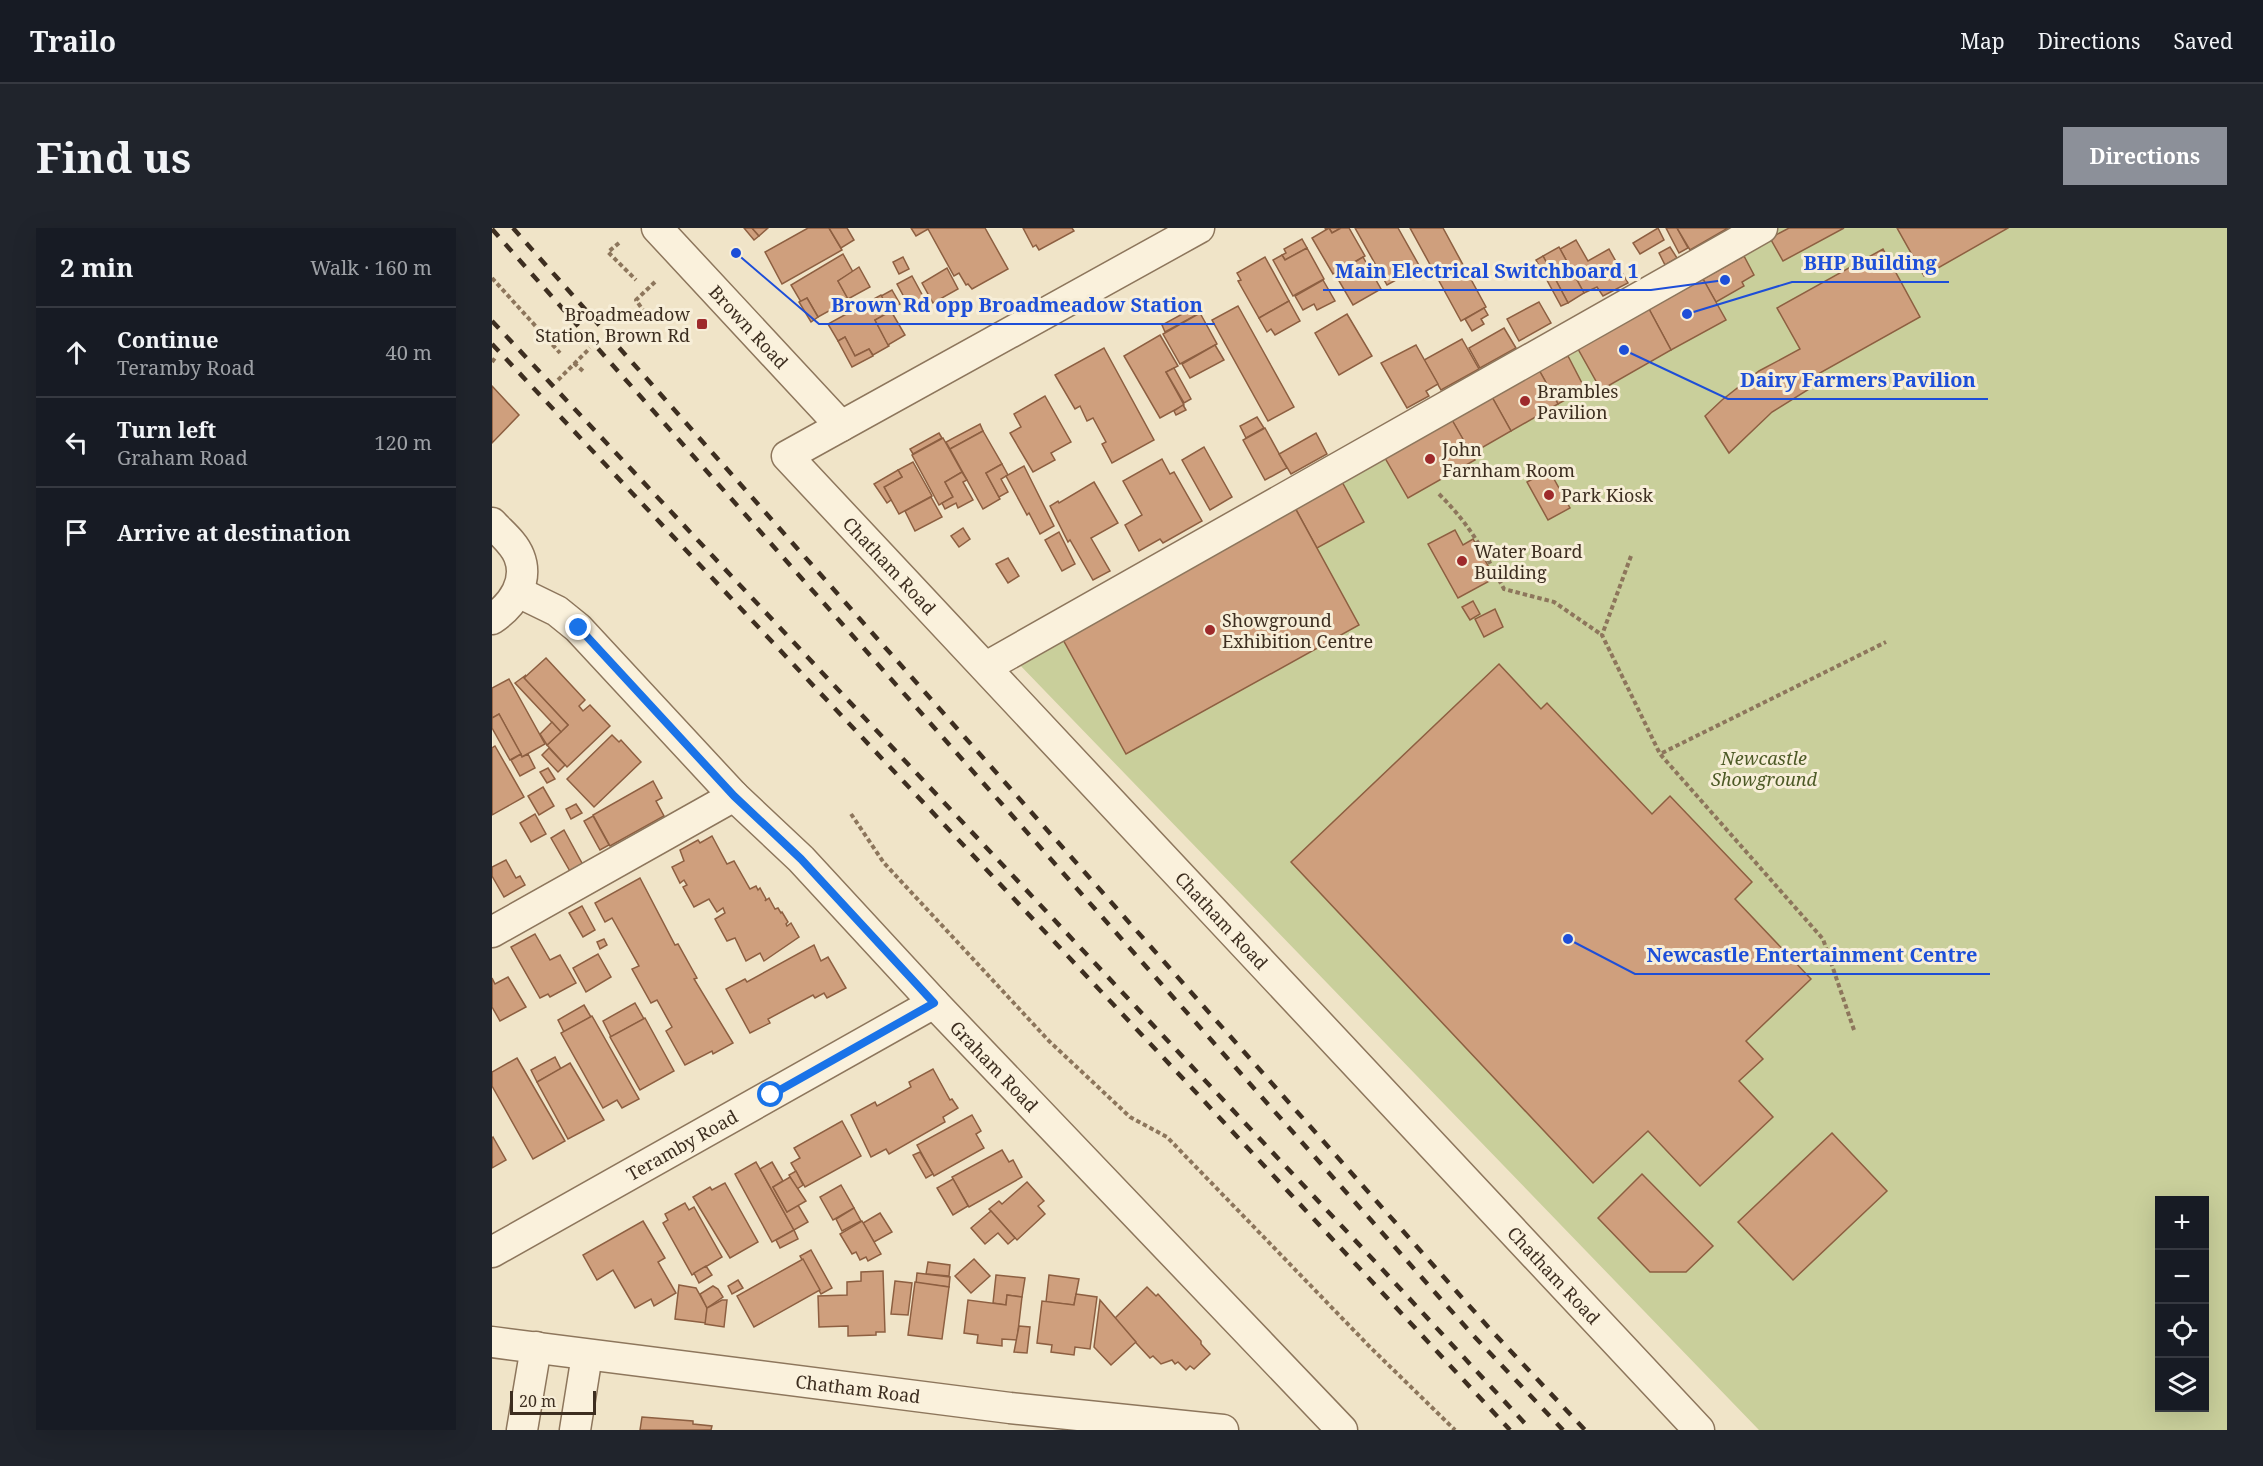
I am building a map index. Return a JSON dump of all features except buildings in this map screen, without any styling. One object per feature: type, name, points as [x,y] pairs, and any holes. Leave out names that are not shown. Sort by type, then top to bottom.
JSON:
[{"type":"street","name":"Brown Road","points":[[657,228],[841,426]]},
{"type":"street","points":[[841,426],[1199,228]]},
{"type":"street","points":[[986,667],[1762,228]]},
{"type":"street","name":"Chatham Road","points":[[841,426],[787,456],[1699,1430]]},
{"type":"street","points":[[492,523],[519,554],[523,568],[518,592],[509,606],[492,619]]},
{"type":"street","name":"Graham Road","points":[[518,592],[557,611],[579,628],[734,796],[801,859],[934,1003],[1341,1430]]},
{"type":"street","points":[[492,932],[734,796]]},
{"type":"street","name":"Teramby Road","points":[[492,1252],[934,1003]]},
{"type":"street","name":"Chatham Road","points":[[492,1342],[1009,1419],[1223,1430]]},
{"type":"street","points":[[522,1430],[536,1347]]},
{"type":"street","points":[[575,1430],[587,1355]]},
{"type":"path","points":[[619,243],[608,252],[636,280]]},
{"type":"path","points":[[492,278],[560,353]]},
{"type":"path","points":[[645,313],[636,300],[656,281]]},
{"type":"path","points":[[558,380],[590,348]]},
{"type":"path","points":[[574,363],[585,373]]},
{"type":"path","points":[[1439,494],[1461,516],[1479,542],[1503,589],[1554,602],[1602,635],[1660,754],[1823,939],[1854,1030]]},
{"type":"path","points":[[1602,635],[1631,556]]},
{"type":"path","points":[[1660,754],[1886,642]]},
{"type":"path","points":[[851,814],[884,863],[1049,1041],[1130,1117],[1167,1137],[1369,1346],[1455,1430]]},
{"type":"green space","name":"Newcastle Showground","points":[[1776,228],[2227,228],[2227,1430],[1759,1430],[1014,659]]},
{"type":"railway","points":[[513,228],[1489,1328],[1585,1430]]},
{"type":"railway","points":[[492,229],[1471,1333],[1563,1430]]},
{"type":"railway","points":[[492,321],[1531,1430]]},
{"type":"railway","points":[[492,344],[1510,1430]]},
{"type":"place","name":"Brown Rd opp Broadmeadow Station","points":[[736,253]]},
{"type":"place","name":"Main Electrical Switchboard 1","points":[[1725,280]]},
{"type":"place","name":"BHP Building","points":[[1687,314]]},
{"type":"place","name":"Broadmeadow Station, Brown Rd","points":[[702,324]]},
{"type":"place","name":"Dairy Farmers Pavilion","points":[[1624,350]]},
{"type":"place","name":"Brambles Pavilion","points":[[1525,401]]},
{"type":"place","name":"John Farnham Room","points":[[1430,459]]},
{"type":"place","name":"Park Kiosk","points":[[1549,495]]},
{"type":"place","name":"Water Board Building","points":[[1462,561]]},
{"type":"place","name":"Showground Exhibition Centre","points":[[1210,630]]},
{"type":"place","name":"Newcastle Entertainment Centre","points":[[1568,939]]},
{"type":"route","points":[[579,628],[734,796],[801,859],[934,1003],[771,1095]]}]
